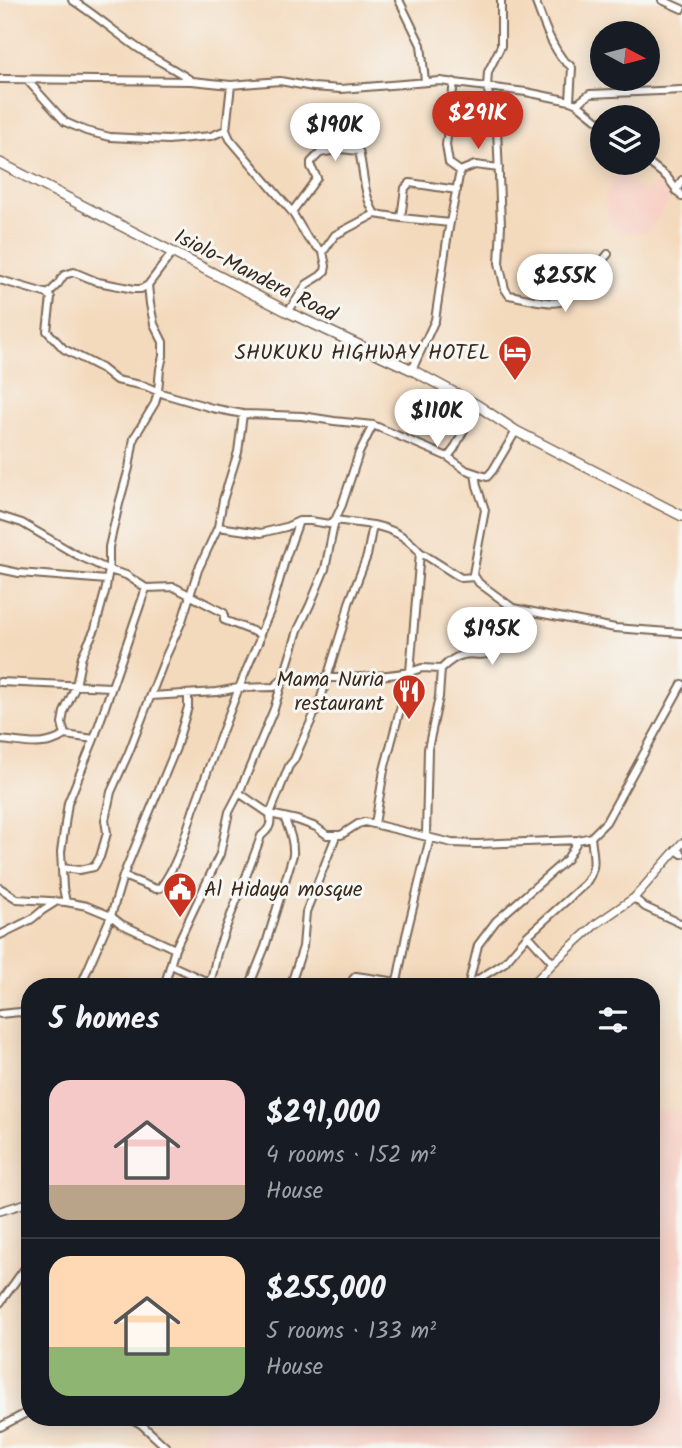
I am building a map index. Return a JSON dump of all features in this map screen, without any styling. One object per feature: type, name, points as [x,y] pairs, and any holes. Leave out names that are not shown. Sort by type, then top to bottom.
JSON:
[{"type":"highway","name":"Isiolo-Mandera Road","points":[[0,163],[288,312],[412,370],[477,405],[516,430],[682,516]]},
{"type":"main road","points":[[539,978],[596,924],[634,898],[679,852],[682,843]]},
{"type":"main road","points":[[0,1211],[21,1205]]},
{"type":"street","points":[[72,0],[136,47],[192,81]]},
{"type":"street","points":[[399,0],[421,45],[425,81]]},
{"type":"street","points":[[501,0],[501,46],[488,72],[487,87],[497,128],[499,263],[505,289],[509,295],[559,302],[567,299],[608,254]]},
{"type":"street","points":[[534,0],[550,38],[560,55],[571,64],[574,102]]},
{"type":"street","points":[[662,0],[682,9]]},
{"type":"street","points":[[0,79],[192,81],[231,85],[280,81],[341,89],[425,81],[454,82],[574,102],[590,115]]},
{"type":"street","points":[[27,80],[65,122],[86,131],[110,137],[168,140],[211,136],[226,130]]},
{"type":"street","points":[[454,82],[446,145],[449,163],[460,171]]},
{"type":"street","points":[[231,85],[226,130],[230,139],[292,212],[308,239],[323,252],[325,271],[307,284],[288,312]]},
{"type":"street","points":[[574,102],[590,94],[682,90]]},
{"type":"street","points":[[292,212],[317,178],[311,162],[320,153],[351,149],[360,153],[363,183],[375,214]]},
{"type":"street","points":[[460,171],[475,165],[499,168]]},
{"type":"street","points":[[412,370],[435,320],[460,171]]},
{"type":"street","points":[[660,171],[682,197]]},
{"type":"street","points":[[676,191],[682,180]]},
{"type":"street","points":[[401,218],[405,188],[410,183],[457,190]]},
{"type":"street","points":[[323,252],[335,234],[375,214],[450,222]]},
{"type":"street","points":[[48,294],[64,275],[74,272],[98,282],[141,289],[148,285],[172,253]]},
{"type":"street","points":[[0,280],[48,294],[51,298],[47,331],[65,349],[101,368],[117,380],[145,386],[163,394],[243,415],[302,415],[373,425],[448,457],[466,470],[486,477],[494,470],[516,430]]},
{"type":"street","points":[[65,734],[62,723],[64,712],[76,686],[82,656],[95,629],[106,589],[110,570],[109,547],[134,438],[155,402],[158,391],[163,342],[155,324],[148,285]]},
{"type":"street","points":[[448,457],[477,405]]},
{"type":"street","points":[[62,868],[79,870],[94,867],[100,858],[107,833],[105,820],[111,792],[130,752],[182,621],[198,570],[218,527],[222,500],[238,452],[243,415]]},
{"type":"street","points":[[167,978],[175,948],[220,854],[229,812],[274,709],[298,630],[325,569],[335,520],[359,453],[373,425]]},
{"type":"street","points":[[475,473],[485,515],[474,569],[479,583],[513,608],[615,628],[682,633]]},
{"type":"street","points":[[0,516],[22,523],[75,554],[126,575],[146,588],[174,587],[224,613],[224,620],[260,634]]},
{"type":"street","points":[[218,527],[261,534],[299,521],[329,524],[335,520],[373,525],[399,533],[421,552],[461,578],[475,576]]},
{"type":"street","points":[[122,876],[156,889],[168,878],[186,839],[238,688],[271,609],[299,521]]},
{"type":"street","points":[[211,978],[232,911],[261,836],[269,829],[270,814],[289,766],[320,701],[349,603],[367,556],[373,525]]},
{"type":"street","points":[[375,824],[384,770],[410,672],[421,552]]},
{"type":"street","points":[[0,569],[107,580]]},
{"type":"street","points":[[66,902],[61,852],[68,803],[94,739],[146,588]]},
{"type":"street","points":[[151,696],[274,687],[284,678],[354,679],[422,668],[441,669],[465,654],[488,654],[493,647],[492,634],[496,623],[513,608]]},
{"type":"street","points":[[397,978],[428,837],[428,749],[439,697],[441,669]]},
{"type":"street","points":[[0,682],[111,687]]},
{"type":"street","points":[[239,793],[270,814],[316,827],[327,835],[345,834],[365,822],[452,843],[578,840],[592,837],[606,822],[682,684]]},
{"type":"street","points":[[84,978],[111,916],[122,876],[176,748],[188,707],[188,694]]},
{"type":"street","points":[[0,740],[43,744],[57,740],[65,734],[94,739]]},
{"type":"street","points":[[253,978],[293,855],[292,836],[284,817]]},
{"type":"street","points":[[293,978],[303,947],[306,912],[336,836]]},
{"type":"street","points":[[481,978],[504,963],[528,935],[585,884],[594,867],[592,837]]},
{"type":"street","points":[[470,978],[475,951],[496,921],[567,859],[578,840]]},
{"type":"street","points":[[0,888],[17,899],[87,906],[175,948]]},
{"type":"street","points":[[634,898],[645,907],[682,924]]},
{"type":"street","points":[[0,935],[32,919],[56,902]]},
{"type":"street","points":[[528,935],[553,963]]},
{"type":"street","points":[[171,965],[196,978]]},
{"type":"street","points":[[0,1014],[20,1012]]},
{"type":"street","points":[[0,1303],[21,1274]]},
{"type":"street","points":[[0,1427],[21,1416]]},
{"type":"street","points":[[143,1426],[167,1448]]},
{"type":"shaded area","points":[[620,175],[644,192],[660,182],[673,195],[649,232],[617,233],[607,219],[607,191]]},
{"type":"shaded area","points":[[660,1111],[682,1112],[682,1448],[201,1448],[204,1426],[660,1426]]},
{"type":"place","name":"SHUKUKU HIGHWAY HOTEL","points":[[515,382]]},
{"type":"place","name":"Mama Nuria restaurant","points":[[409,721]]},
{"type":"place","name":"Al Hidaya mosque","points":[[180,919]]}]
